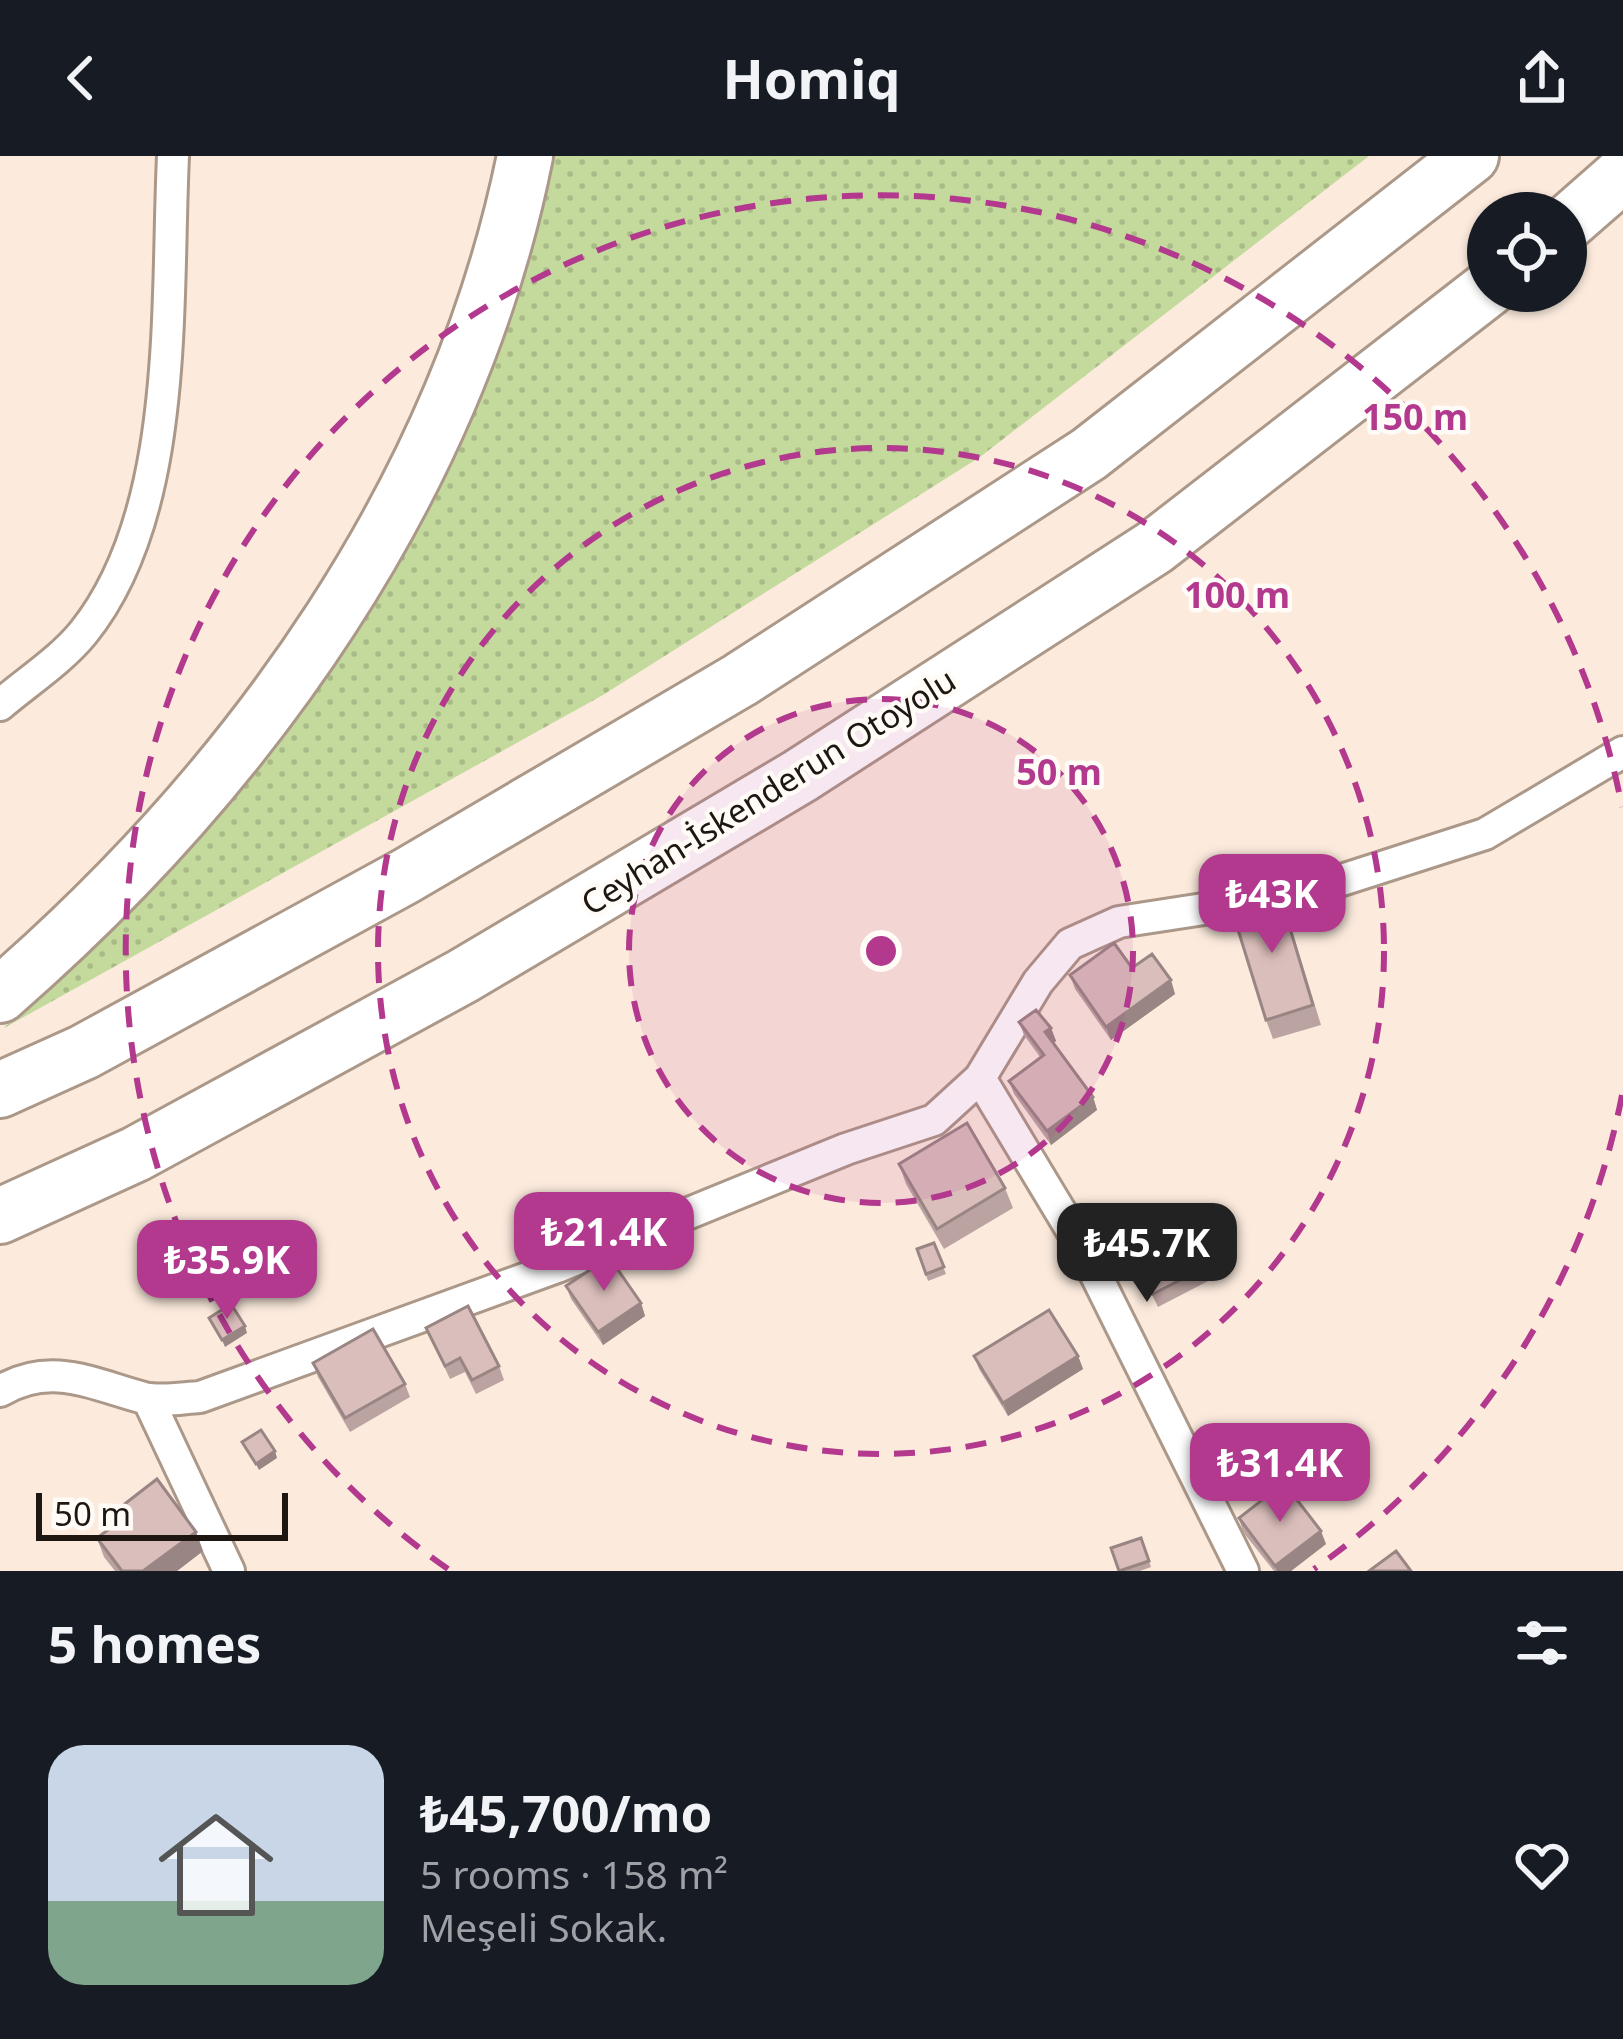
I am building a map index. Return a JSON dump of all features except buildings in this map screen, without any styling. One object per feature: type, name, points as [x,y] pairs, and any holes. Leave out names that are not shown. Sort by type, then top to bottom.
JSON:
[{"type":"highway","points":[[0,995],[75,930],[200,797],[310,655],[395,514],[461,365],[514,210],[525,156]]},
{"type":"highway","points":[[0,1090],[84,1052],[406,877],[740,680],[1089,454],[1471,156]]},
{"type":"highway","points":[[1587,206],[1623,174]]},
{"type":"highway","points":[[1587,229],[1623,201]]},
{"type":"highway","name":"Ceyhan-İskenderun Otoyolu","points":[[0,1216],[136,1154],[463,976],[800,776],[1155,547],[1467,306]]},
{"type":"highway","points":[[1155,547],[1477,312]]},
{"type":"street","points":[[0,705],[81,636],[116,585],[157,460],[173,156]]},
{"type":"street","points":[[0,1391],[19,1380],[54,1373],[148,1400],[200,1397],[557,1267],[846,1148],[934,1120],[980,1078],[1037,982],[1070,944],[1119,922],[1295,895],[1485,834],[1623,752]]},
{"type":"street","points":[[980,1078],[1083,1249],[1243,1571]]},
{"type":"street","points":[[148,1400],[230,1571]]},
{"type":"green space","points":[[553,156],[1369,156],[980,457],[603,695],[4,1028],[188,848],[348,639],[408,547]]}]
